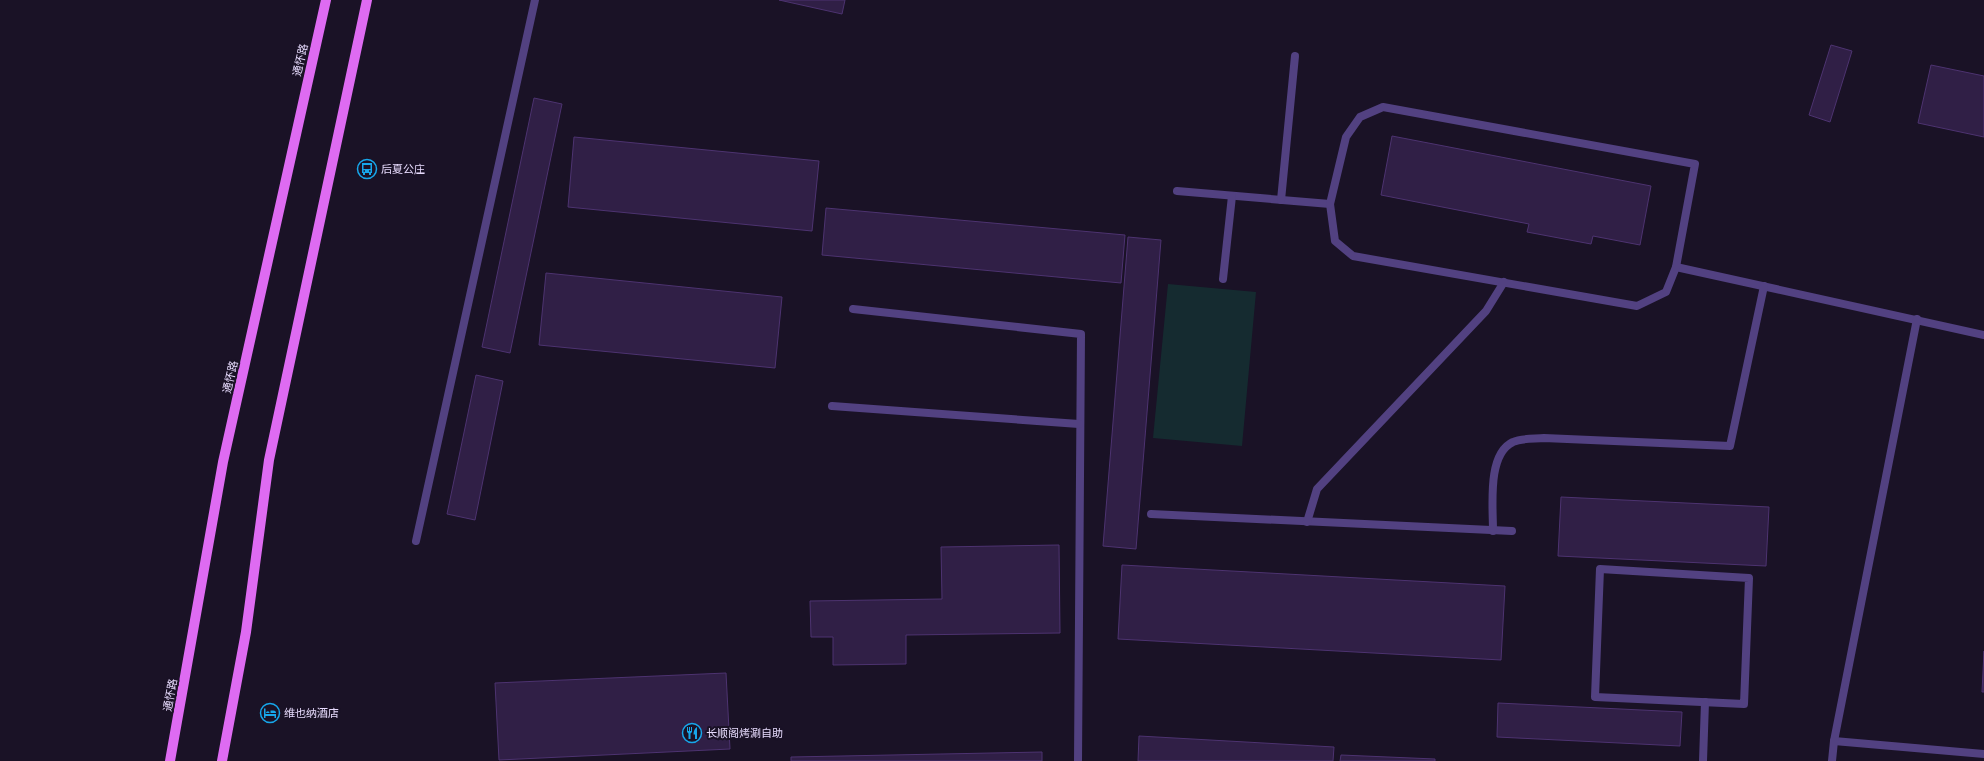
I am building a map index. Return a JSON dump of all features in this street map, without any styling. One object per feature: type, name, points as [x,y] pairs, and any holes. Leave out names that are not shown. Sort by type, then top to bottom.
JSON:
[{"type":"main road","name":"通怀路","points":[[170,761],[223,462],[326,0]]},
{"type":"main road","points":[[222,761],[246,632],[270,460],[368,0]]},
{"type":"lane","points":[[416,541],[535,0]]},
{"type":"lane","points":[[1281,200],[1295,56]]},
{"type":"lane","points":[[1384,108],[1696,164],[1676,267],[1666,292],[1638,306],[1353,256],[1335,241],[1330,204],[1346,137],[1360,117],[1384,108]]},
{"type":"lane","points":[[1177,191],[1330,204]]},
{"type":"lane","points":[[1223,280],[1232,196]]},
{"type":"lane","points":[[1676,267],[1984,335]]},
{"type":"lane","points":[[1307,522],[1317,489],[1486,311],[1504,282]]},
{"type":"lane","points":[[1493,531],[1494,478],[1499,454],[1514,442],[1544,438],[1730,446],[1764,286]]},
{"type":"lane","points":[[854,309],[1081,334],[1079,424],[1078,761]]},
{"type":"lane","points":[[1832,761],[1834,741],[1917,319]]},
{"type":"lane","points":[[832,406],[1079,424]]},
{"type":"lane","points":[[1151,514],[1512,531]]},
{"type":"lane","points":[[1600,568],[1749,578],[1744,704],[1705,702],[1595,697],[1600,568]]},
{"type":"lane","points":[[1702,761],[1705,702]]},
{"type":"lane","points":[[1834,741],[1984,754]]},
{"type":"green space","points":[[1168,284],[1256,292],[1242,446],[1153,438]]},
{"type":"building","points":[[779,0],[845,0],[842,14]]},
{"type":"building","points":[[1831,45],[1852,51],[1830,122],[1809,115]]},
{"type":"building","points":[[1931,65],[1984,76],[1984,137],[1918,123]]},
{"type":"building","points":[[534,98],[562,104],[510,353],[482,347]]},
{"type":"building","points":[[1392,136],[1651,186],[1640,245],[1593,236],[1591,244],[1527,232],[1529,224],[1381,195]]},
{"type":"building","points":[[574,137],[819,161],[812,231],[568,207]]},
{"type":"building","points":[[826,208],[1125,235],[1121,283],[822,255]]},
{"type":"building","points":[[1128,237],[1161,240],[1136,549],[1103,546]]},
{"type":"building","points":[[546,273],[782,297],[775,368],[539,345]]},
{"type":"building","points":[[476,375],[503,381],[475,520],[447,514]]},
{"type":"building","points":[[1561,497],[1769,507],[1766,566],[1558,556]]},
{"type":"building","points":[[1059,545],[1060,633],[906,635],[906,664],[833,665],[833,637],[811,637],[810,601],[942,599],[941,547]]},
{"type":"building","points":[[1122,565],[1505,586],[1501,660],[1118,639]]},
{"type":"building","points":[[1984,651],[1984,692],[1982,692]]},
{"type":"building","points":[[726,673],[730,749],[499,760],[495,683]]},
{"type":"building","points":[[1498,703],[1682,712],[1680,746],[1497,737]]},
{"type":"building","points":[[1139,736],[1334,747],[1333,761],[1138,761]]},
{"type":"building","points":[[1042,752],[1042,761],[791,761],[791,757]]},
{"type":"building","points":[[1341,755],[1435,759],[1435,761],[1340,761]]},
{"type":"place","name":"后夏公庄","points":[[367,169]]},
{"type":"place","name":"维也纳酒店","points":[[270,713]]},
{"type":"place","name":"长顺阁烤涮自助","points":[[692,733]]}]
